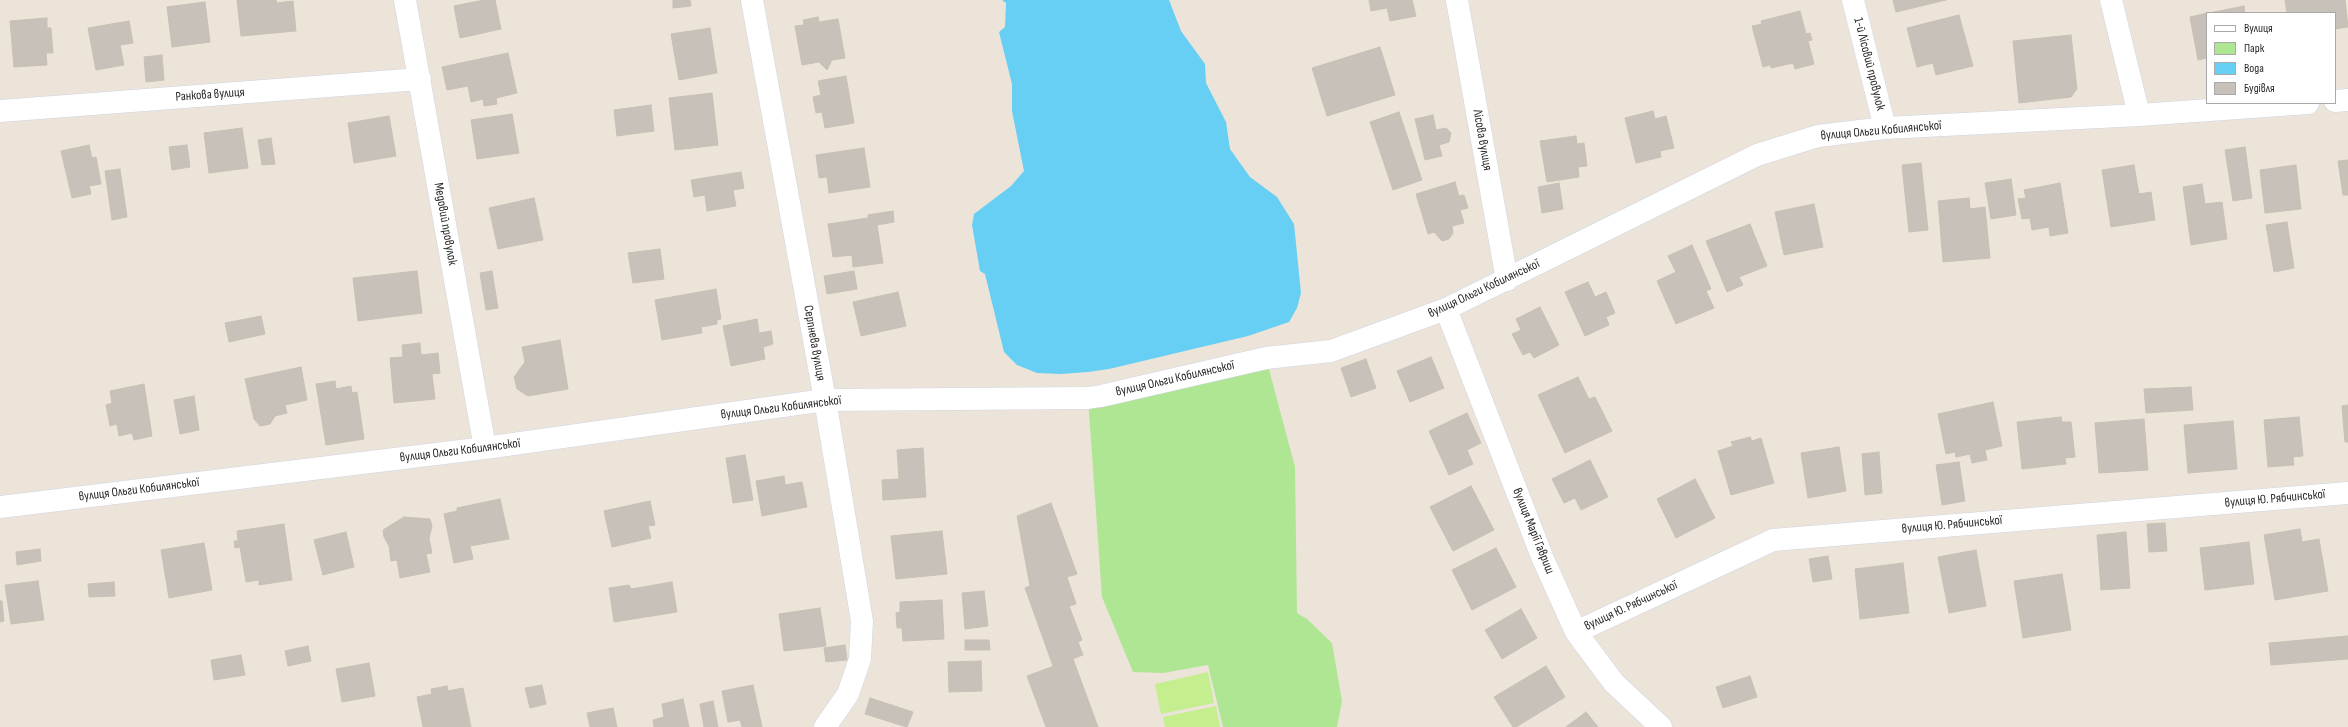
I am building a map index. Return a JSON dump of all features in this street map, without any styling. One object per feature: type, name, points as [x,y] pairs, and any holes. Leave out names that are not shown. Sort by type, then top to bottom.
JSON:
[{"type":"street","name":"Медовий провулок","points":[[405,0],[485,448]]},
{"type":"street","name":"Серпнева вулиця","points":[[752,0],[825,400],[862,621],[860,659],[848,694],[825,727]]},
{"type":"street","name":"Лісова вулиця","points":[[1457,0],[1507,280]]},
{"type":"street","name":"1-й Лісовий провулок","points":[[1853,0],[1885,128]]},
{"type":"street","points":[[2111,0],[2139,115]]},
{"type":"street","name":"Ранкова вулиця","points":[[0,111],[420,79]]},
{"type":"street","points":[[2336,101],[2348,100]]},
{"type":"street","name":"вулиця Ольги Кобилянської","points":[[0,507],[485,448],[825,400],[1088,398],[1266,358],[1332,351],[1446,309],[1757,155],[1818,136],[1885,128],[2139,115],[2294,104]]},
{"type":"street","name":"вулиця Марії Гавриш","points":[[1446,309],[1543,559],[1576,632],[1614,683],[1661,727]]},
{"type":"street","name":"вулиця Ю. Рябчинської","points":[[1576,632],[1773,540],[2348,493]]},
{"type":"green space","points":[[1266,358],[1295,467],[1297,613],[1307,619],[1332,643],[1342,701],[1337,727],[1223,727],[1208,665],[1163,673],[1133,672],[1102,597],[1088,398]]},
{"type":"green space","points":[[1208,672],[1214,703],[1161,714],[1155,684]]},
{"type":"green space","points":[[1216,706],[1220,727],[1165,727],[1163,717]]},
{"type":"water","points":[[1002,0],[1169,0],[1181,31],[1205,64],[1206,83],[1226,122],[1230,149],[1250,177],[1277,197],[1294,224],[1301,293],[1297,308],[1289,322],[1248,336],[1109,369],[1088,372],[1061,374],[1037,373],[1017,365],[1004,352],[985,274],[980,271],[972,225],[974,214],[1011,186],[1024,171],[1012,111],[1012,84],[999,32],[1005,27],[1006,3]]},
{"type":"building","points":[[237,0],[276,0],[277,3],[293,1],[296,31],[241,36]]},
{"type":"building","points":[[484,0],[495,0],[501,29],[460,38],[454,6]]},
{"type":"building","points":[[673,0],[690,0],[691,6],[673,8]]},
{"type":"building","points":[[1369,0],[1412,0],[1416,16],[1390,21],[1387,8],[1371,11]]},
{"type":"building","points":[[1893,0],[1946,0],[1896,12]]},
{"type":"building","points":[[2285,0],[2345,0],[2348,27],[2336,29],[2336,12],[2287,12]]},
{"type":"building","points":[[205,2],[210,42],[172,47],[167,7]]},
{"type":"building","points":[[2244,6],[2245,12],[2214,12]]},
{"type":"building","points":[[1800,11],[1806,34],[1810,33],[1812,40],[1808,41],[1814,64],[1795,69],[1793,63],[1771,68],[1770,65],[1763,67],[1752,26],[1762,24],[1761,21]]},
{"type":"building","points":[[2206,13],[2206,58],[2198,60],[2190,17]]},
{"type":"building","points":[[1959,15],[1973,66],[1936,75],[1933,63],[1917,67],[1907,28]]},
{"type":"building","points":[[818,17],[819,22],[838,19],[845,58],[832,60],[827,70],[819,62],[802,65],[795,26],[804,25],[803,20]]},
{"type":"building","points":[[47,18],[47,28],[51,28],[53,53],[46,53],[47,65],[14,67],[10,21]]},
{"type":"building","points":[[129,21],[133,43],[120,45],[124,65],[96,70],[88,28]]},
{"type":"building","points":[[710,28],[717,73],[679,80],[671,34]]},
{"type":"building","points":[[2071,35],[2077,89],[2071,97],[2019,103],[2013,41]]},
{"type":"building","points":[[1380,47],[1395,95],[1327,116],[1312,68]]},
{"type":"building","points":[[508,53],[517,93],[496,98],[497,104],[484,106],[483,99],[471,102],[468,86],[447,90],[442,67]]},
{"type":"building","points":[[162,55],[164,80],[146,82],[144,57]]},
{"type":"building","points":[[846,76],[854,123],[825,128],[822,112],[816,113],[813,97],[821,95],[818,81]]},
{"type":"building","points":[[712,93],[718,145],[675,150],[669,98]]},
{"type":"building","points":[[651,105],[654,131],[617,136],[614,110]]},
{"type":"building","points":[[1653,111],[1655,119],[1666,116],[1674,148],[1660,151],[1661,157],[1636,163],[1625,118]]},
{"type":"building","points":[[1399,112],[1422,180],[1393,190],[1370,122]]},
{"type":"building","points":[[512,114],[519,153],[477,159],[471,120]]},
{"type":"building","points":[[1433,115],[1436,130],[1446,128],[1451,133],[1449,142],[1439,145],[1442,156],[1425,160],[1415,119]]},
{"type":"building","points":[[389,116],[396,156],[354,163],[348,123]]},
{"type":"building","points":[[242,128],[248,168],[209,173],[204,133]]},
{"type":"building","points":[[1576,136],[1577,144],[1584,143],[1587,166],[1578,167],[1579,177],[1547,182],[1540,141]]},
{"type":"building","points":[[271,138],[275,164],[262,165],[258,140]]},
{"type":"building","points":[[89,145],[92,158],[96,157],[101,184],[89,186],[91,194],[72,198],[61,151]]},
{"type":"building","points":[[187,145],[190,167],[172,170],[169,147]]},
{"type":"building","points":[[2245,147],[2252,198],[2233,201],[2225,150]]},
{"type":"building","points":[[864,148],[870,187],[829,193],[827,177],[819,178],[816,155]]},
{"type":"building","points":[[2348,160],[2348,195],[2343,195],[2338,161]]},
{"type":"building","points":[[1921,163],[1928,230],[1909,232],[1902,165]]},
{"type":"building","points":[[2134,165],[2139,194],[2151,192],[2155,220],[2111,227],[2102,170]]},
{"type":"building","points":[[2296,165],[2301,209],[2265,213],[2260,170]]},
{"type":"building","points":[[120,169],[127,217],[112,220],[105,171]]},
{"type":"building","points":[[741,172],[744,188],[733,190],[736,206],[707,211],[705,195],[694,197],[691,180]]},
{"type":"building","points":[[2011,179],[2016,215],[1991,219],[1985,183]]},
{"type":"building","points":[[1455,182],[1459,196],[1464,195],[1468,208],[1460,210],[1464,223],[1452,226],[1453,233],[1449,239],[1442,241],[1434,232],[1428,234],[1416,194]]},
{"type":"building","points":[[1559,183],[1563,209],[1542,213],[1538,187]]},
{"type":"building","points":[[2060,183],[2068,233],[2050,236],[2049,227],[2032,230],[2030,218],[2022,219],[2018,199],[2026,198],[2024,190]]},
{"type":"building","points":[[2202,184],[2205,204],[2222,202],[2227,239],[2191,245],[2183,187]]},
{"type":"building","points":[[534,198],[543,240],[498,249],[489,208]]},
{"type":"building","points":[[1969,198],[1970,209],[1985,207],[1990,258],[1943,262],[1938,201]]},
{"type":"building","points":[[1814,204],[1823,247],[1784,255],[1775,212]]},
{"type":"building","points":[[893,211],[894,222],[877,225],[883,263],[853,267],[852,255],[833,257],[828,224],[868,218],[868,215]]},
{"type":"building","points":[[2287,222],[2294,268],[2274,272],[2266,225]]},
{"type":"building","points":[[1750,224],[1767,266],[1739,277],[1743,285],[1727,292],[1706,241]]},
{"type":"building","points":[[1692,245],[1711,289],[1706,291],[1714,308],[1676,324],[1657,281],[1676,272],[1668,256]]},
{"type":"building","points":[[660,249],[664,279],[633,283],[628,253]]},
{"type":"building","points":[[417,271],[422,313],[358,321],[353,278]]},
{"type":"building","points":[[492,271],[498,308],[486,310],[480,273]]},
{"type":"building","points":[[854,271],[857,289],[827,294],[824,276]]},
{"type":"building","points":[[1588,282],[1595,297],[1606,292],[1615,313],[1606,317],[1609,325],[1585,336],[1565,292]]},
{"type":"building","points":[[716,289],[721,319],[717,320],[717,324],[701,327],[702,333],[662,340],[655,300]]},
{"type":"building","points":[[898,292],[906,326],[861,336],[853,302]]},
{"type":"building","points":[[1540,307],[1559,345],[1534,358],[1530,352],[1523,355],[1512,334],[1521,330],[1516,319]]},
{"type":"building","points":[[261,316],[265,334],[229,342],[225,323]]},
{"type":"building","points":[[757,319],[759,333],[771,331],[773,344],[763,347],[765,359],[731,366],[723,326]]},
{"type":"building","points":[[560,340],[568,389],[528,396],[517,389],[514,377],[525,362],[522,347]]},
{"type":"building","points":[[420,343],[421,355],[438,353],[440,373],[432,374],[435,399],[394,403],[390,358],[403,357],[402,345]]},
{"type":"building","points":[[1431,357],[1444,388],[1410,402],[1397,371]]},
{"type":"building","points":[[1366,359],[1376,388],[1351,397],[1341,368]]},
{"type":"building","points":[[301,367],[307,400],[285,405],[287,413],[275,416],[270,424],[260,426],[254,419],[245,379]]},
{"type":"building","points":[[1578,377],[1589,399],[1595,397],[1612,431],[1565,453],[1538,395]]},
{"type":"building","points":[[335,381],[336,389],[351,386],[352,393],[357,392],[364,439],[326,445],[316,384]]},
{"type":"building","points":[[144,384],[152,436],[134,440],[132,433],[119,436],[117,424],[110,426],[106,405],[112,403],[110,391]]},
{"type":"building","points":[[2191,387],[2193,410],[2146,413],[2144,389]]},
{"type":"building","points":[[194,396],[199,430],[180,434],[174,400]]},
{"type":"building","points":[[1993,402],[2002,446],[1985,450],[1987,460],[1972,463],[1970,454],[1956,457],[1955,452],[1946,454],[1938,414]]},
{"type":"building","points":[[2348,405],[2348,442],[2345,442],[2342,406]]},
{"type":"building","points":[[1467,413],[1481,443],[1467,450],[1473,464],[1449,475],[1429,431]]},
{"type":"building","points":[[2061,417],[2062,422],[2071,422],[2075,457],[2065,458],[2066,464],[2022,469],[2017,422]]},
{"type":"building","points":[[2299,417],[2303,456],[2293,457],[2294,465],[2268,467],[2264,420]]},
{"type":"building","points":[[2144,419],[2148,470],[2099,473],[2095,423]]},
{"type":"building","points":[[2233,421],[2237,469],[2188,473],[2184,425]]},
{"type":"building","points":[[1750,437],[1752,441],[1761,438],[1774,483],[1731,495],[1718,451],[1733,446],[1731,442]]},
{"type":"building","points":[[1839,447],[1846,491],[1808,498],[1801,453]]},
{"type":"building","points":[[923,448],[926,497],[883,500],[882,480],[899,479],[897,450]]},
{"type":"building","points":[[1879,452],[1882,493],[1865,495],[1862,454]]},
{"type":"building","points":[[745,455],[753,500],[733,503],[726,458]]},
{"type":"building","points":[[1590,460],[1608,497],[1581,510],[1575,498],[1564,503],[1552,479]]},
{"type":"building","points":[[1959,462],[1965,501],[1942,505],[1936,465]]},
{"type":"building","points":[[784,476],[785,485],[802,482],[807,507],[762,516],[756,481]]},
{"type":"building","points":[[1695,479],[1715,518],[1676,538],[1657,499]]},
{"type":"building","points":[[1471,486],[1494,530],[1453,551],[1430,507]]},
{"type":"building","points":[[500,499],[509,539],[470,546],[473,559],[454,563],[444,514],[457,511],[457,508]]},
{"type":"building","points":[[650,501],[655,525],[648,526],[651,538],[612,547],[604,511]]},
{"type":"building","points":[[1051,503],[1077,574],[1067,577],[1076,604],[1069,606],[1082,640],[1078,642],[1083,655],[1053,666],[1025,588],[1030,586],[1017,516]]},
{"type":"building","points":[[404,517],[430,519],[432,526],[429,538],[432,553],[426,554],[430,572],[400,578],[397,560],[391,561],[389,546],[384,537],[383,530]]},
{"type":"building","points":[[2165,523],[2167,551],[2149,552],[2147,524]]},
{"type":"building","points":[[284,524],[292,580],[259,585],[259,580],[246,582],[240,547],[235,548],[234,541],[238,541],[237,531]]},
{"type":"building","points":[[2300,529],[2302,542],[2319,539],[2328,591],[2275,600],[2264,535]]},
{"type":"building","points":[[942,531],[947,574],[896,579],[891,536]]},
{"type":"building","points":[[346,532],[354,567],[323,575],[314,540]]},
{"type":"building","points":[[2126,532],[2130,588],[2101,590],[2097,535]]},
{"type":"building","points":[[2249,542],[2254,584],[2205,590],[2200,548]]},
{"type":"building","points":[[204,543],[212,590],[169,598],[161,550]]},
{"type":"building","points":[[1496,548],[1516,587],[1472,610],[1452,570]]},
{"type":"building","points":[[40,549],[41,561],[17,565],[16,552]]},
{"type":"building","points":[[1976,550],[1986,606],[1949,613],[1938,557]]},
{"type":"building","points":[[1828,556],[1832,579],[1813,582],[1809,559]]},
{"type":"building","points":[[1903,563],[1909,613],[1860,619],[1855,569]]},
{"type":"building","points":[[2062,574],[2071,630],[2023,638],[2014,581]]},
{"type":"building","points":[[38,581],[44,620],[11,624],[5,585]]},
{"type":"building","points":[[114,582],[115,596],[89,597],[88,584]]},
{"type":"building","points":[[672,582],[677,612],[614,622],[609,588],[629,585],[631,589]]},
{"type":"building","points":[[984,591],[988,626],[965,629],[962,593]]},
{"type":"building","points":[[942,600],[944,639],[903,641],[902,628],[897,628],[896,613],[900,612],[900,602]]},
{"type":"building","points":[[0,601],[2,601],[4,621],[0,622]]},
{"type":"building","points":[[820,608],[826,646],[784,651],[779,614]]},
{"type":"building","points":[[1521,609],[1537,638],[1502,659],[1485,630]]},
{"type":"building","points":[[2348,636],[2348,659],[2271,665],[2269,643]]},
{"type":"building","points":[[965,640],[989,640],[990,650],[965,650]]},
{"type":"building","points":[[845,645],[847,660],[826,662],[824,648]]},
{"type":"building","points":[[308,646],[311,661],[288,666],[285,651]]},
{"type":"building","points":[[241,655],[245,675],[214,680],[211,660]]},
{"type":"building","points":[[1073,659],[1098,727],[1046,727],[1027,676]]},
{"type":"building","points":[[981,661],[982,691],[949,692],[948,662]]},
{"type":"building","points":[[369,663],[375,696],[342,702],[336,669]]},
{"type":"building","points":[[1546,666],[1565,697],[1516,727],[1513,727],[1494,697]]},
{"type":"building","points":[[1750,676],[1757,697],[1723,708],[1716,687]]},
{"type":"building","points":[[542,685],[546,704],[530,708],[525,688]]},
{"type":"building","points":[[753,685],[762,727],[742,727],[740,720],[728,722],[722,691]]},
{"type":"building","points":[[447,686],[448,691],[463,688],[471,727],[423,727],[417,697],[432,694],[431,689]]},
{"type":"building","points":[[870,698],[913,712],[907,727],[865,714]]},
{"type":"building","points":[[683,699],[689,727],[654,727],[653,720],[664,717],[662,704]]},
{"type":"building","points":[[713,701],[718,727],[704,727],[700,704]]},
{"type":"building","points":[[613,708],[617,727],[590,727],[587,713]]},
{"type":"building","points":[[1586,712],[1598,727],[1566,727]]}]
